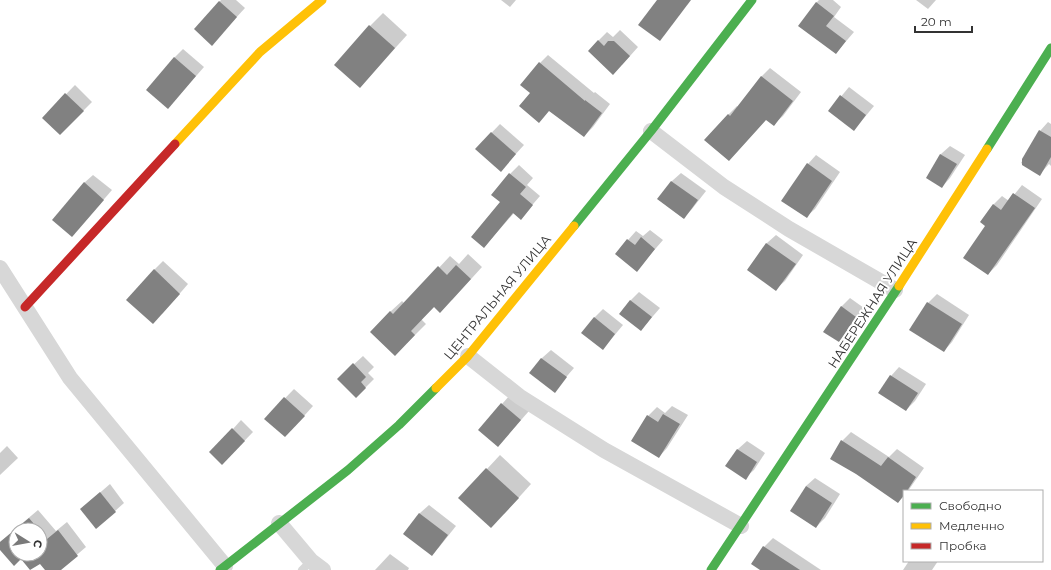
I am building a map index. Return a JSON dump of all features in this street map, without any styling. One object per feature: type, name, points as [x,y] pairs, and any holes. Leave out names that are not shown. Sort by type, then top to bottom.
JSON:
[{"type":"street","points":[[25,307],[260,52],[322,0]]},
{"type":"street","name":"ЦЕНТРАЛЬНАЯ УЛИЦА","points":[[222,568],[348,470],[399,425],[468,356],[651,131],[752,0]]},
{"type":"street","name":"НАБЕРЕЖНАЯ УЛИЦА","points":[[711,570],[895,290],[1051,48]]},
{"type":"street","points":[[651,131],[724,187],[789,229],[895,290]]},
{"type":"street","points":[[0,268],[70,378],[222,568]]},
{"type":"street","points":[[468,356],[533,406],[604,450],[741,526]]},
{"type":"street","points":[[278,523],[312,567]]},
{"type":"building","points":[[657,0],[691,0],[660,41],[638,25]]},
{"type":"building","points":[[219,1],[237,17],[212,46],[194,29]]},
{"type":"building","points":[[816,2],[834,16],[826,26],[846,41],[836,54],[798,26]]},
{"type":"building","points":[[369,25],[395,48],[360,88],[334,65]]},
{"type":"building","points":[[598,40],[604,46],[608,41],[614,41],[630,56],[613,75],[588,51]]},
{"type":"building","points":[[174,57],[196,76],[168,109],[146,90]]},
{"type":"building","points":[[539,62],[585,101],[602,113],[584,137],[549,111],[539,123],[519,106],[530,93],[520,85]]},
{"type":"building","points":[[761,76],[793,101],[774,126],[766,120],[729,161],[704,140],[728,114],[730,116]]},
{"type":"building","points":[[65,93],[84,111],[60,135],[42,118]]},
{"type":"building","points":[[840,95],[866,115],[854,131],[828,111]]},
{"type":"building","points":[[1039,130],[1051,137],[1051,157],[1040,176],[1022,165],[1022,159]]},
{"type":"building","points":[[491,132],[516,154],[501,172],[475,149]]},
{"type":"building","points":[[940,154],[957,164],[942,188],[926,178]]},
{"type":"building","points":[[807,163],[832,181],[807,218],[781,201]]},
{"type":"building","points":[[509,173],[526,187],[520,194],[533,205],[521,220],[513,213],[484,248],[471,237],[500,202],[491,195]]},
{"type":"building","points":[[671,181],[698,200],[684,219],[657,199]]},
{"type":"building","points":[[84,182],[104,200],[72,237],[52,220]]},
{"type":"building","points":[[1013,193],[1035,208],[988,275],[963,258],[985,226],[980,222],[993,204],[1001,210]]},
{"type":"building","points":[[641,237],[655,249],[637,272],[615,254],[627,239],[635,245]]},
{"type":"building","points":[[766,243],[796,264],[776,291],[747,270]]},
{"type":"building","points":[[456,265],[471,279],[440,313],[434,307],[411,331],[415,335],[395,356],[370,332],[390,311],[393,314],[438,266],[447,275]]},
{"type":"building","points":[[154,269],[180,294],[153,324],[126,300]]},
{"type":"building","points":[[630,300],[652,317],[641,331],[619,314]]},
{"type":"building","points":[[927,302],[962,324],[944,352],[909,330]]},
{"type":"building","points":[[841,306],[856,317],[839,342],[823,332]]},
{"type":"building","points":[[594,317],[615,334],[603,350],[581,333]]},
{"type":"building","points":[[541,358],[567,377],[555,393],[529,373]]},
{"type":"building","points":[[353,363],[366,377],[361,382],[366,388],[356,398],[337,379]]},
{"type":"building","points":[[890,375],[918,393],[906,411],[878,393]]},
{"type":"building","points":[[284,397],[305,416],[285,437],[264,419]]},
{"type":"building","points":[[501,403],[521,420],[498,447],[478,430]]},
{"type":"building","points":[[663,414],[680,424],[659,458],[631,441],[647,415],[658,422]]},
{"type":"building","points":[[232,428],[245,441],[222,465],[209,452]]},
{"type":"building","points":[[841,440],[881,466],[888,457],[916,477],[908,490],[903,490],[903,496],[898,503],[856,474],[830,459]]},
{"type":"building","points":[[737,449],[757,462],[746,480],[725,466]]},
{"type":"building","points":[[486,468],[519,498],[491,528],[458,498]]},
{"type":"building","points":[[806,486],[832,503],[816,528],[790,511]]},
{"type":"building","points":[[100,492],[116,512],[96,529],[80,509]]},
{"type":"building","points":[[419,513],[448,535],[432,556],[403,534]]},
{"type":"building","points":[[29,518],[32,522],[24,522]]},
{"type":"building","points":[[58,530],[78,556],[61,570],[45,570],[40,564],[30,570],[23,562],[48,562],[48,538]]},
{"type":"building","points":[[8,535],[8,559],[0,550],[0,542]]},
{"type":"building","points":[[763,546],[800,570],[760,570],[751,564]]},
{"type":"building","points":[[10,562],[18,562],[14,566]]},
{"type":"traffic: fast","points":[[574,226],[651,131],[752,0]]},
{"type":"traffic: fast","points":[[987,149],[1051,48]]},
{"type":"traffic: fast","points":[[711,570],[899,286]]},
{"type":"traffic: fast","points":[[220,570],[348,470],[399,425],[436,388]]},
{"type":"traffic: slow","points":[[175,144],[260,52],[322,0]]},
{"type":"traffic: slow","points":[[899,286],[987,149]]},
{"type":"traffic: slow","points":[[436,388],[468,356],[574,226]]},
{"type":"traffic: jam","points":[[25,307],[175,144]]}]
